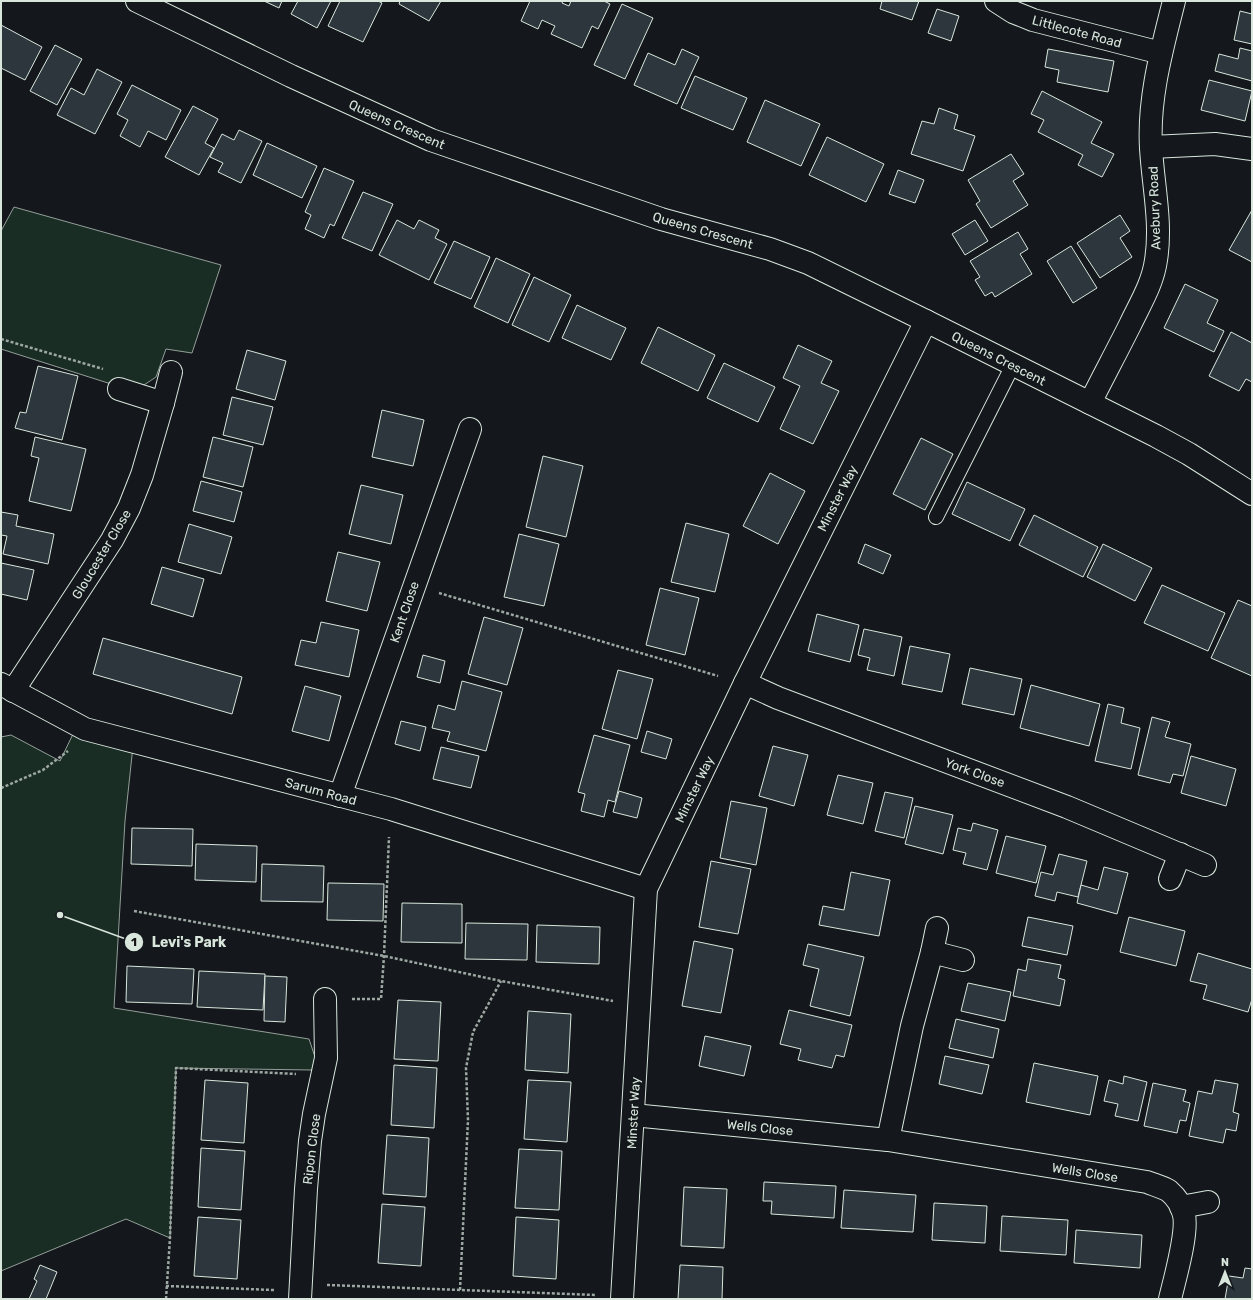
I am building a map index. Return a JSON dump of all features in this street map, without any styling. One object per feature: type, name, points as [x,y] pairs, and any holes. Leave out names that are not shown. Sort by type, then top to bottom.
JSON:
[{"type":"street","name":"Queens Crescent","points":[[137,1],[291,76],[431,140],[661,219],[770,249],[808,263],[926,320],[1169,443],[1252,494]]},
{"type":"street","name":"Littlecote Road","points":[[996,1],[1013,12],[1033,20],[1161,53]]},
{"type":"street","name":"Avebury Road","points":[[1090,403],[1142,300],[1156,261],[1158,241],[1157,216],[1151,147],[1153,104],[1161,53],[1174,1]]},
{"type":"street","points":[[1151,147],[1215,144],[1252,149]]},
{"type":"street","name":"Minster Way","points":[[622,1298],[646,890],[745,683],[926,320]]},
{"type":"street","name":"Gloucester Close","points":[[7,688],[112,540],[129,508],[142,475],[171,372]]},
{"type":"street","points":[[119,389],[163,403]]},
{"type":"street","name":"Kent Close","points":[[340,796],[470,429]]},
{"type":"street","name":"York Close","points":[[745,683],[778,698],[1068,807],[1205,865]]},
{"type":"street","name":"Sarum Road","points":[[7,688],[85,729],[391,809],[646,890]]},
{"type":"street","points":[[1170,879],[1180,854]]},
{"type":"street","points":[[888,1140],[912,1026],[938,928]]},
{"type":"street","points":[[932,952],[962,960]]},
{"type":"street","name":"Ripon Close","points":[[301,1291],[310,1141],[326,1058],[326,999]]},
{"type":"street","name":"Wells Close","points":[[633,1115],[888,1140],[1147,1182],[1170,1192],[1182,1207]]},
{"type":"street","points":[[1170,1299],[1183,1236],[1184,1216],[1182,1207],[1208,1202]]},
{"type":"lane","points":[[936,517],[1013,365]]},
{"type":"path","points":[[1,339],[105,370],[119,389]]},
{"type":"path","points":[[414,586],[745,683]]},
{"type":"path","points":[[1,788],[43,770],[74,747],[85,729]]},
{"type":"path","points":[[326,999],[381,999],[391,809]]},
{"type":"path","points":[[134,910],[384,956],[501,981],[639,1006]]},
{"type":"path","points":[[460,1290],[468,1120],[466,1068],[473,1032],[501,981]]},
{"type":"path","points":[[166,1299],[170,1238],[176,1068],[323,1075]]},
{"type":"path","points":[[166,1286],[301,1291],[460,1290],[622,1298]]},
{"type":"green space","points":[[14,207],[221,265],[192,353],[166,349],[156,377],[144,385],[108,383],[1,349],[1,231]]},
{"type":"green space","points":[[75,730],[133,746],[125,821],[114,1008],[309,1039],[315,1057],[312,1070],[176,1068],[170,1238],[126,1219],[1,1271],[1,737],[11,735],[60,761]]},
{"type":"building","points":[[264,1],[282,1],[279,8]]},
{"type":"building","points":[[298,1],[331,1],[317,28],[291,14]]},
{"type":"building","points":[[340,1],[378,1],[382,3],[363,42],[328,26]]},
{"type":"building","points":[[400,1],[441,1],[429,21],[399,4]]},
{"type":"building","points":[[530,1],[563,1],[562,3],[569,6],[571,1],[604,1],[610,4],[598,29],[592,26],[582,48],[551,34],[555,26],[542,20],[538,29],[521,21]]},
{"type":"building","points":[[882,1],[919,1],[912,20],[880,9]]},
{"type":"building","points":[[622,4],[653,18],[625,79],[594,65]]},
{"type":"building","points":[[937,9],[959,16],[951,41],[928,33]]},
{"type":"building","points":[[1240,11],[1252,14],[1252,44],[1234,40]]},
{"type":"building","points":[[1,25],[42,47],[25,80],[1,68]]},
{"type":"building","points":[[55,45],[82,59],[57,105],[30,91]]},
{"type":"building","points":[[1240,48],[1252,51],[1252,81],[1215,71],[1219,54],[1238,59]]},
{"type":"building","points":[[682,49],[699,57],[677,104],[634,85],[648,53],[675,65]]},
{"type":"building","points":[[1048,49],[1114,61],[1108,92],[1057,82],[1059,70],[1045,67]]},
{"type":"building","points":[[97,69],[122,82],[95,134],[57,115],[71,88],[84,95]]},
{"type":"building","points":[[695,76],[747,98],[733,130],[681,108]]},
{"type":"building","points":[[1209,80],[1252,91],[1245,121],[1201,110]]},
{"type":"building","points":[[132,85],[181,110],[166,140],[148,131],[140,147],[120,136],[128,120],[117,114]]},
{"type":"building","points":[[1042,91],[1102,122],[1091,143],[1114,154],[1102,177],[1078,165],[1083,155],[1038,132],[1044,120],[1031,114]]},
{"type":"building","points":[[765,100],[820,124],[801,166],[747,142]]},
{"type":"building","points":[[193,106],[218,119],[205,143],[214,148],[199,175],[165,157]]},
{"type":"building","points":[[939,108],[958,115],[954,129],[975,136],[963,171],[911,154],[922,121],[934,124]]},
{"type":"building","points":[[239,130],[262,141],[241,183],[218,172],[223,163],[210,157],[222,134],[234,140]]},
{"type":"building","points":[[827,137],[884,164],[866,202],[809,175]]},
{"type":"building","points":[[267,143],[317,166],[302,198],[253,175]]},
{"type":"building","points":[[1011,154],[1024,174],[1013,181],[1028,205],[991,228],[976,204],[980,201],[968,180]]},
{"type":"building","points":[[324,168],[354,181],[334,226],[330,224],[324,238],[305,229],[311,215],[305,212]]},
{"type":"building","points":[[898,170],[924,180],[915,203],[889,194]]},
{"type":"building","points":[[363,192],[393,204],[372,251],[342,238]]},
{"type":"building","points":[[1252,210],[1252,262],[1229,250]]},
{"type":"building","points":[[1120,215],[1130,231],[1120,238],[1132,257],[1100,278],[1077,243]]},
{"type":"building","points":[[397,220],[414,229],[419,220],[439,230],[435,238],[447,244],[429,280],[379,255]]},
{"type":"building","points":[[975,220],[988,241],[965,255],[952,234]]},
{"type":"building","points":[[1018,232],[1028,249],[1020,254],[1032,274],[995,297],[992,292],[985,296],[975,280],[980,277],[970,261]]},
{"type":"building","points":[[454,241],[490,257],[471,299],[434,283]]},
{"type":"building","points":[[1071,246],[1097,288],[1073,303],[1047,261]]},
{"type":"building","points":[[496,258],[530,274],[508,323],[474,307]]},
{"type":"building","points":[[534,277],[571,295],[549,342],[512,325]]},
{"type":"building","points":[[1185,284],[1218,300],[1207,323],[1224,331],[1214,352],[1164,328]]},
{"type":"building","points":[[577,305],[626,328],[611,360],[562,338]]},
{"type":"building","points":[[658,327],[715,355],[698,391],[641,363]]},
{"type":"building","points":[[1231,332],[1252,343],[1252,382],[1246,379],[1239,391],[1209,376]]},
{"type":"building","points":[[798,345],[832,361],[821,383],[839,391],[813,444],[780,429],[800,386],[783,378]]},
{"type":"building","points":[[247,350],[286,361],[275,400],[236,389]]},
{"type":"building","points":[[724,363],[775,387],[758,422],[707,398]]},
{"type":"building","points":[[38,366],[78,376],[62,440],[15,428],[20,412],[26,413]]},
{"type":"building","points":[[232,397],[273,407],[263,445],[223,435]]},
{"type":"building","points":[[382,410],[424,420],[413,466],[372,457]]},
{"type":"building","points":[[35,437],[86,449],[71,511],[29,501],[39,458],[31,456]]},
{"type":"building","points":[[213,437],[253,447],[243,487],[203,477]]},
{"type":"building","points":[[921,438],[953,454],[925,510],[893,494]]},
{"type":"building","points":[[543,456],[583,466],[566,537],[526,527]]},
{"type":"building","points":[[770,473],[805,491],[778,544],[743,526]]},
{"type":"building","points":[[201,481],[242,492],[234,522],[193,511]]},
{"type":"building","points":[[967,482],[1025,509],[1010,541],[952,514]]},
{"type":"building","points":[[361,485],[403,495],[391,544],[349,534]]},
{"type":"building","points":[[1,512],[18,515],[16,526],[54,534],[48,564],[3,554],[7,536],[1,535]]},
{"type":"building","points":[[1034,515],[1098,547],[1083,577],[1019,545]]},
{"type":"building","points":[[686,523],[729,534],[715,592],[671,582]]},
{"type":"building","points":[[189,524],[232,537],[221,574],[178,562]]},
{"type":"building","points":[[519,534],[559,544],[544,606],[504,597]]},
{"type":"building","points":[[865,544],[891,555],[883,574],[858,563]]},
{"type":"building","points":[[1103,544],[1152,568],[1135,601],[1087,577]]},
{"type":"building","points":[[338,552],[380,562],[367,611],[326,601]]},
{"type":"building","points":[[1,563],[34,570],[27,600],[1,594]]},
{"type":"building","points":[[162,567],[204,579],[193,617],[151,604]]},
{"type":"building","points":[[1162,585],[1225,613],[1208,651],[1144,623]]},
{"type":"building","points":[[660,588],[699,598],[685,655],[646,645]]},
{"type":"building","points":[[1238,600],[1252,606],[1252,676],[1211,658]]},
{"type":"building","points":[[817,614],[859,625],[850,662],[808,651]]},
{"type":"building","points":[[484,617],[523,628],[507,685],[468,674]]},
{"type":"building","points":[[321,622],[359,630],[349,677],[295,665],[301,640],[316,643]]},
{"type":"building","points":[[864,629],[902,637],[894,676],[867,670],[870,658],[858,655]]},
{"type":"building","points":[[103,638],[242,677],[232,714],[93,674]]},
{"type":"building","points":[[910,646],[950,654],[942,692],[902,684]]},
{"type":"building","points":[[423,655],[445,661],[440,683],[417,677]]},
{"type":"building","points":[[970,668],[1022,679],[1014,715],[962,704]]},
{"type":"building","points":[[618,670],[653,679],[637,739],[602,729]]},
{"type":"building","points":[[462,681],[502,692],[486,751],[447,741],[450,732],[432,728],[438,705],[455,710]]},
{"type":"building","points":[[1031,685],[1100,704],[1089,746],[1020,728]]},
{"type":"building","points":[[305,686],[341,696],[329,741],[292,731]]},
{"type":"building","points":[[1108,704],[1124,708],[1121,723],[1140,728],[1131,769],[1095,761]]},
{"type":"building","points":[[1152,717],[1170,722],[1165,737],[1191,744],[1183,776],[1173,774],[1170,783],[1138,775]]},
{"type":"building","points":[[401,721],[426,727],[420,751],[395,744]]},
{"type":"building","points":[[647,731],[672,739],[666,759],[641,752]]},
{"type":"building","points":[[594,735],[630,745],[615,802],[608,800],[604,817],[581,811],[585,794],[578,792]]},
{"type":"building","points":[[773,746],[808,755],[794,806],[759,796]]},
{"type":"building","points":[[441,747],[479,756],[471,788],[433,779]]},
{"type":"building","points":[[1191,756],[1236,769],[1226,806],[1181,793]]},
{"type":"building","points":[[838,775],[873,783],[863,824],[827,815]]},
{"type":"building","points":[[619,791],[642,798],[637,818],[613,812]]},
{"type":"building","points":[[885,792],[913,798],[904,838],[875,831]]},
{"type":"building","points":[[731,801],[767,808],[756,865],[720,858]]},
{"type":"building","points":[[915,806],[953,815],[943,854],[905,844]]},
{"type":"building","points":[[973,823],[998,830],[987,870],[963,864],[966,853],[953,850],[958,828],[971,831]]},
{"type":"building","points":[[132,828],[193,829],[192,866],[131,864]]},
{"type":"building","points":[[1006,836],[1046,846],[1036,883],[996,873]]},
{"type":"building","points":[[196,844],[257,846],[256,882],[195,880]]},
{"type":"building","points":[[1059,854],[1087,861],[1078,897],[1057,892],[1055,901],[1035,896],[1041,872],[1053,875]]},
{"type":"building","points":[[711,861],[751,869],[738,934],[699,927]]},
{"type":"building","points":[[262,864],[324,866],[323,902],[261,901]]},
{"type":"building","points":[[1104,867],[1128,873],[1117,914],[1077,903],[1081,885],[1098,890]]},
{"type":"building","points":[[851,872],[890,880],[879,936],[819,925],[823,906],[844,910]]},
{"type":"building","points":[[328,883],[384,884],[383,921],[327,920]]},
{"type":"building","points":[[402,903],[462,904],[462,943],[401,942]]},
{"type":"building","points":[[1028,917],[1073,926],[1067,955],[1022,946]]},
{"type":"building","points":[[1129,917],[1185,931],[1176,966],[1120,952]]},
{"type":"building","points":[[466,923],[528,924],[527,960],[465,959]]},
{"type":"building","points":[[537,925],[600,927],[599,964],[536,962]]},
{"type":"building","points":[[694,941],[733,949],[721,1013],[682,1006]]},
{"type":"building","points":[[808,944],[864,957],[850,1016],[810,1006],[819,969],[803,965]]},
{"type":"building","points":[[1198,953],[1252,969],[1252,999],[1248,1012],[1203,999],[1207,985],[1190,981]]},
{"type":"building","points":[[1028,959],[1061,965],[1058,978],[1065,980],[1060,1006],[1013,996],[1018,969],[1026,971]]},
{"type":"building","points":[[127,966],[194,969],[192,1004],[126,1002]]},
{"type":"building","points":[[199,971],[265,974],[263,1010],[197,1007]]},
{"type":"building","points":[[265,976],[287,977],[285,1022],[264,1021]]},
{"type":"building","points":[[968,983],[1011,992],[1005,1021],[961,1011]]},
{"type":"building","points":[[398,1000],[441,1002],[438,1061],[394,1059]]},
{"type":"building","points":[[789,1010],[852,1025],[844,1057],[836,1055],[832,1068],[798,1060],[801,1049],[780,1044]]},
{"type":"building","points":[[528,1011],[571,1014],[568,1073],[525,1070]]},
{"type":"building","points":[[956,1019],[999,1029],[993,1058],[949,1048]]},
{"type":"building","points":[[705,1036],[751,1046],[744,1076],[699,1066]]},
{"type":"building","points":[[945,1056],[989,1065],[982,1094],[939,1084]]},
{"type":"building","points":[[1034,1063],[1098,1076],[1090,1115],[1026,1102]]},
{"type":"building","points":[[394,1065],[437,1068],[434,1128],[391,1125]]},
{"type":"building","points":[[1124,1076],[1147,1082],[1138,1121],[1115,1116],[1118,1104],[1104,1101],[1109,1080],[1123,1084]]},
{"type":"building","points":[[205,1080],[248,1083],[244,1143],[201,1140]]},
{"type":"building","points":[[528,1080],[571,1082],[567,1142],[524,1139]]},
{"type":"building","points":[[1215,1080],[1238,1084],[1233,1112],[1239,1114],[1236,1131],[1226,1129],[1223,1143],[1189,1136],[1198,1091],[1212,1094]]},
{"type":"building","points":[[1153,1083],[1186,1090],[1183,1101],[1190,1103],[1186,1121],[1180,1120],[1177,1133],[1144,1126]]},
{"type":"building","points":[[387,1135],[429,1138],[426,1197],[383,1194]]},
{"type":"building","points":[[201,1148],[245,1151],[241,1210],[198,1207]]},
{"type":"building","points":[[519,1149],[562,1151],[559,1210],[515,1208]]},
{"type":"building","points":[[764,1182],[836,1186],[834,1218],[771,1214],[772,1201],[763,1201]]},
{"type":"building","points":[[684,1187],[727,1189],[724,1248],[681,1246]]},
{"type":"building","points":[[844,1190],[916,1195],[913,1232],[841,1228]]},
{"type":"building","points":[[934,1203],[987,1206],[985,1243],[932,1240]]},
{"type":"building","points":[[382,1204],[425,1207],[421,1266],[378,1263]]},
{"type":"building","points":[[1002,1216],[1068,1220],[1066,1255],[1000,1251]]},
{"type":"building","points":[[198,1217],[241,1220],[237,1279],[194,1276]]},
{"type":"building","points":[[516,1217],[559,1220],[556,1279],[513,1276]]},
{"type":"building","points":[[1076,1230],[1142,1235],[1140,1268],[1074,1263]]},
{"type":"building","points":[[40,1265],[57,1272],[46,1299],[29,1299],[37,1281],[34,1279]]},
{"type":"building","points":[[680,1265],[723,1267],[722,1299],[678,1299]]},
{"type":"building","points":[[1245,1268],[1252,1269],[1252,1299],[1225,1299],[1229,1276],[1243,1278]]},
{"type":"place","name":"Levi's Park","points":[[60,915]]}]
